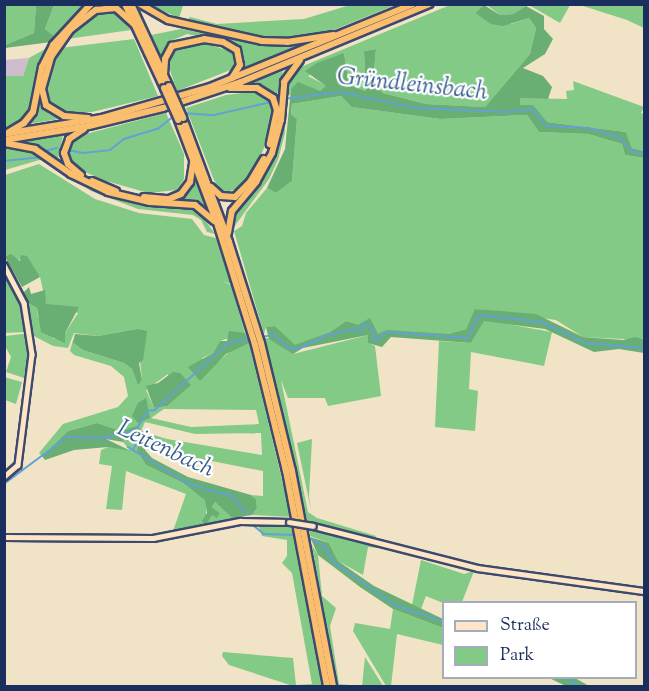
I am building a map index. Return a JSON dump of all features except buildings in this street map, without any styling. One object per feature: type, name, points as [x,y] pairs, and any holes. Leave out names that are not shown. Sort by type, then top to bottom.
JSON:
[{"type":"highway","points":[[5,138],[24,123],[33,112],[51,52],[91,4]]},
{"type":"highway","points":[[125,4],[164,75],[167,87]]},
{"type":"highway","points":[[131,4],[137,25]]},
{"type":"highway","points":[[140,4],[168,20],[277,42],[348,31]]},
{"type":"highway","points":[[5,138],[102,118],[228,81],[413,4]]},
{"type":"highway","points":[[5,138],[89,126],[223,88],[429,4]]},
{"type":"highway","points":[[62,36],[84,18],[103,8],[122,11],[137,25]]},
{"type":"highway","points":[[164,75],[165,59],[172,46],[204,39],[232,46],[239,54],[239,69],[228,81]]},
{"type":"highway","points":[[146,41],[209,185],[253,326],[269,386],[333,687]]},
{"type":"highway","points":[[51,52],[42,89],[46,105],[64,116],[102,118]]},
{"type":"highway","points":[[222,225],[256,182],[272,153],[277,102],[282,95],[288,73],[304,56]]},
{"type":"highway","points":[[223,88],[257,88],[277,102]]},
{"type":"highway","points":[[209,185],[227,198],[243,191],[267,154],[277,118],[277,102]]},
{"type":"highway","points":[[180,119],[193,159],[228,241]]},
{"type":"highway","points":[[89,126],[69,139],[65,158],[78,173],[114,190],[148,198],[176,197],[189,186],[193,159]]},
{"type":"highway","points":[[5,138],[35,149],[84,182],[117,195],[195,205],[222,225]]},
{"type":"highway","points":[[269,386],[327,687]]},
{"type":"street","points":[[4,265],[24,303],[30,325],[30,377],[18,465],[4,477]]},
{"type":"street","points":[[4,537],[153,538],[216,525],[249,521],[289,522],[478,568],[645,591]]},
{"type":"shaded area","points":[[29,58],[23,76],[5,76],[4,60]]},
{"type":"green space","points":[[525,4],[526,6],[513,14],[500,15],[487,5]]},
{"type":"green space","points":[[5,5],[36,5],[34,33],[5,45]]},
{"type":"green space","points":[[36,5],[54,5],[45,29],[54,36],[51,42],[5,48],[5,45],[34,33]]},
{"type":"green space","points":[[54,5],[86,5],[54,36],[45,29]]},
{"type":"green space","points":[[151,5],[183,5],[179,18]]},
{"type":"green space","points":[[350,5],[395,5],[336,29],[296,37],[257,36],[187,20],[190,17],[217,24],[304,19]]},
{"type":"green space","points":[[450,5],[484,5],[475,13],[485,19],[511,24],[529,18],[536,28],[530,54],[485,107],[426,104],[383,93],[373,82],[376,49],[364,51],[366,91],[349,85],[344,53],[308,76],[327,86],[320,91],[291,89],[290,95],[285,95],[287,82],[303,66]]},
{"type":"green space","points":[[484,5],[500,15],[513,14],[526,6],[544,16],[544,29],[553,39],[545,54],[523,68],[543,76],[552,87],[548,99],[520,98],[520,105],[533,105],[547,122],[626,132],[632,148],[644,151],[644,158],[625,155],[622,144],[588,134],[539,132],[527,115],[440,119],[352,107],[341,96],[292,104],[291,114],[297,119],[292,181],[276,193],[267,188],[285,149],[291,89],[298,82],[320,91],[326,86],[305,71],[317,63],[344,53],[349,85],[366,91],[364,51],[376,49],[373,82],[383,93],[426,104],[485,107],[530,54],[536,28],[529,18],[503,26],[491,24],[475,13]]},
{"type":"green space","points":[[529,5],[570,5],[560,23]]},
{"type":"green space","points":[[580,5],[644,5],[644,28],[627,20]]},
{"type":"green space","points":[[110,9],[117,11],[131,30],[67,39],[88,19]]},
{"type":"green space","points":[[181,29],[267,46],[305,45],[244,69],[241,48],[235,44],[187,34],[171,41],[160,59],[151,35]]},
{"type":"green space","points":[[134,39],[158,96],[92,112],[67,112],[48,100],[47,82],[60,48]]},
{"type":"green space","points":[[203,42],[231,52],[235,58],[233,69],[177,91],[168,64],[170,55],[182,44]]},
{"type":"green space","points":[[47,48],[27,116],[5,128],[4,76],[23,76],[29,58]]},
{"type":"green space","points":[[283,71],[277,95],[264,86],[249,84]]},
{"type":"green space","points":[[573,81],[644,107],[641,113],[644,114],[644,151],[632,148],[626,132],[547,122],[520,105],[520,98],[567,99],[566,91],[574,90]]},
{"type":"green space","points":[[251,92],[267,97],[274,106],[272,128],[255,170],[240,188],[223,193],[214,180],[186,108],[226,95]]},
{"type":"green space","points":[[341,96],[353,107],[440,119],[527,115],[539,132],[588,134],[622,144],[625,155],[644,158],[644,340],[583,337],[556,320],[476,309],[466,329],[448,334],[378,334],[346,321],[330,332],[295,346],[275,326],[266,327],[264,334],[234,231],[242,226],[246,213],[267,188],[276,193],[292,181],[297,119],[291,114],[292,104]]},
{"type":"green space","points":[[285,102],[285,133],[278,160],[269,179],[234,227],[237,213],[260,183],[274,155]]},
{"type":"green space","points":[[39,104],[49,114],[59,119],[28,124]]},
{"type":"green space","points":[[166,113],[184,154],[184,179],[177,190],[148,193],[103,180],[83,171],[68,158],[68,147],[78,136]]},
{"type":"green space","points":[[63,135],[58,158],[26,141]]},
{"type":"green space","points":[[5,147],[28,151],[43,159],[5,170]]},
{"type":"green space","points":[[46,159],[83,184],[109,196],[198,210],[215,234],[207,232],[201,220],[193,215],[138,209],[91,191]]},
{"type":"green space","points":[[39,164],[95,199],[139,213],[192,219],[204,235],[216,238],[231,284],[222,281],[231,285],[245,333],[220,341],[213,353],[202,358],[207,371],[238,345],[249,343],[291,517],[252,515],[257,508],[256,499],[251,495],[263,496],[263,471],[161,451],[147,446],[140,430],[121,431],[97,423],[68,431],[42,456],[39,453],[63,424],[118,407],[128,396],[124,377],[111,366],[74,355],[70,351],[73,340],[83,350],[124,363],[132,369],[138,384],[142,380],[137,329],[98,336],[74,333],[68,348],[53,346],[34,336],[28,303],[37,308],[38,317],[54,339],[65,333],[78,313],[46,304],[40,277],[22,260],[5,257],[5,175]],"holes":[[[168,374],[167,406],[154,408],[146,390]],[[164,409],[256,410],[259,424],[191,427],[151,418]],[[145,422],[195,434],[261,433],[262,455],[167,439],[141,431]]]},
{"type":"green space","points":[[196,179],[206,207],[174,202],[185,195]]},
{"type":"green space","points":[[11,254],[20,261],[21,255],[27,256],[40,277],[22,287],[5,257]]},
{"type":"green space","points":[[4,273],[20,302],[25,332],[5,333]]},
{"type":"green space","points":[[29,287],[31,294],[45,290],[46,304],[79,307],[65,333],[65,343],[41,332],[37,308],[28,303],[23,293]]},
{"type":"green space","points":[[475,309],[536,314],[583,337],[623,340],[636,337],[644,340],[644,353],[619,349],[594,352],[545,329],[484,321],[471,343],[391,337],[382,347],[368,343],[368,335],[303,348],[293,354],[269,339],[266,327],[275,326],[295,345],[330,332],[346,321],[358,325],[370,318],[378,334],[387,330],[448,334],[466,329]]},
{"type":"green space","points":[[484,320],[552,332],[544,366],[471,352],[469,389],[478,391],[475,431],[435,427],[439,341],[471,343]]},
{"type":"green space","points":[[137,329],[147,331],[143,360],[139,363],[142,380],[138,385],[132,369],[124,363],[83,350],[73,342],[75,334],[98,336]]},
{"type":"green space","points":[[229,331],[245,333],[249,343],[226,354],[200,381],[188,367],[213,353],[220,341],[227,341]]},
{"type":"green space","points":[[27,335],[28,355],[24,378],[6,372],[11,357],[5,346],[5,336]]},
{"type":"green space","points":[[368,335],[369,343],[375,346],[381,396],[328,406],[325,398],[288,398],[281,380],[308,512],[317,518],[376,536],[374,539],[307,521],[265,338],[275,339],[293,354]]},
{"type":"green space","points":[[173,372],[180,373],[191,385],[167,406],[154,408],[146,386],[158,383]]},
{"type":"green space","points":[[4,377],[22,382],[16,404],[5,400]]},
{"type":"green space","points":[[146,398],[150,418],[138,423],[132,416],[138,403]]},
{"type":"green space","points":[[97,423],[121,431],[137,426],[145,434],[145,450],[152,458],[188,477],[251,495],[256,499],[257,508],[252,515],[232,518],[215,502],[212,507],[220,513],[217,518],[212,515],[206,525],[202,521],[207,513],[205,500],[183,483],[146,465],[137,451],[138,440],[127,435],[123,442],[106,439],[131,451],[108,447],[74,450],[45,460],[42,456],[68,431]]},
{"type":"green space","points":[[127,435],[138,440],[137,451],[146,465],[183,483],[206,500],[206,524],[212,515],[220,513],[212,507],[215,502],[232,518],[206,525],[173,531],[186,494],[126,471],[122,510],[106,509],[112,466],[99,464],[101,450],[108,447],[130,450],[123,442]]},
{"type":"green space","points":[[312,439],[309,496],[311,510],[297,443]]},
{"type":"green space","points":[[258,524],[287,524],[293,531],[322,686],[293,686],[229,665],[222,656],[223,652],[293,658],[296,685],[312,684],[292,573],[282,563],[287,556],[287,540],[262,536]]},
{"type":"green space","points":[[309,528],[387,549],[368,547],[363,575],[338,561],[329,543],[310,536]]},
{"type":"green space","points":[[310,537],[329,543],[338,561],[374,586],[442,619],[442,628],[393,609],[318,555]]},
{"type":"green space","points":[[312,545],[318,555],[322,596],[336,608],[330,626],[339,684],[362,686],[337,686]]},
{"type":"green space","points":[[421,560],[464,574],[474,571],[462,601],[442,603],[426,596],[421,609],[412,605]]},
{"type":"green space","points":[[393,609],[442,628],[442,645],[397,634],[391,686],[386,686],[353,631],[355,623],[390,629]]},
{"type":"green space","points":[[365,657],[383,686],[362,686]]},
{"type":"green space","points":[[551,679],[577,679],[589,686],[566,686]]},
{"type":"waterway","name":"Gründleinsbach","points":[[284,99],[340,92],[417,108],[508,112],[532,109],[547,126],[589,128],[619,137],[632,151],[644,153]]},
{"type":"waterway","name":"Gründleinsbach","points":[[182,113],[214,115],[271,102]]},
{"type":"waterway","name":"Gründleinsbach","points":[[68,150],[83,153],[110,150],[124,139],[159,128],[175,115]]},
{"type":"waterway","name":"Gründleinsbach","points":[[45,151],[57,148]]},
{"type":"waterway","name":"Gründleinsbach","points":[[4,161],[42,157]]},
{"type":"waterway","points":[[328,335],[353,329],[361,332],[363,323],[374,330],[374,341],[388,332],[468,338],[479,315],[542,322],[586,343],[644,348]]},
{"type":"waterway","points":[[261,337],[274,335],[289,348],[297,349],[326,336]]},
{"type":"waterway","points":[[108,437],[136,430],[148,411],[155,410],[229,342],[250,339]]},
{"type":"waterway","points":[[126,435],[139,440],[134,449]]},
{"type":"waterway","name":"Leitenbach","points":[[4,484],[67,437],[110,438]]},
{"type":"waterway","name":"Leitenbach","points":[[128,447],[189,484],[232,496],[247,513]]},
{"type":"waterway","name":"Leitenbach","points":[[253,525],[264,534],[294,535]]},
{"type":"waterway","name":"Leitenbach","points":[[311,539],[324,546],[334,562],[395,605],[442,621]]},
{"type":"waterway","name":"Leitenbach","points":[[569,679],[579,686]]}]
